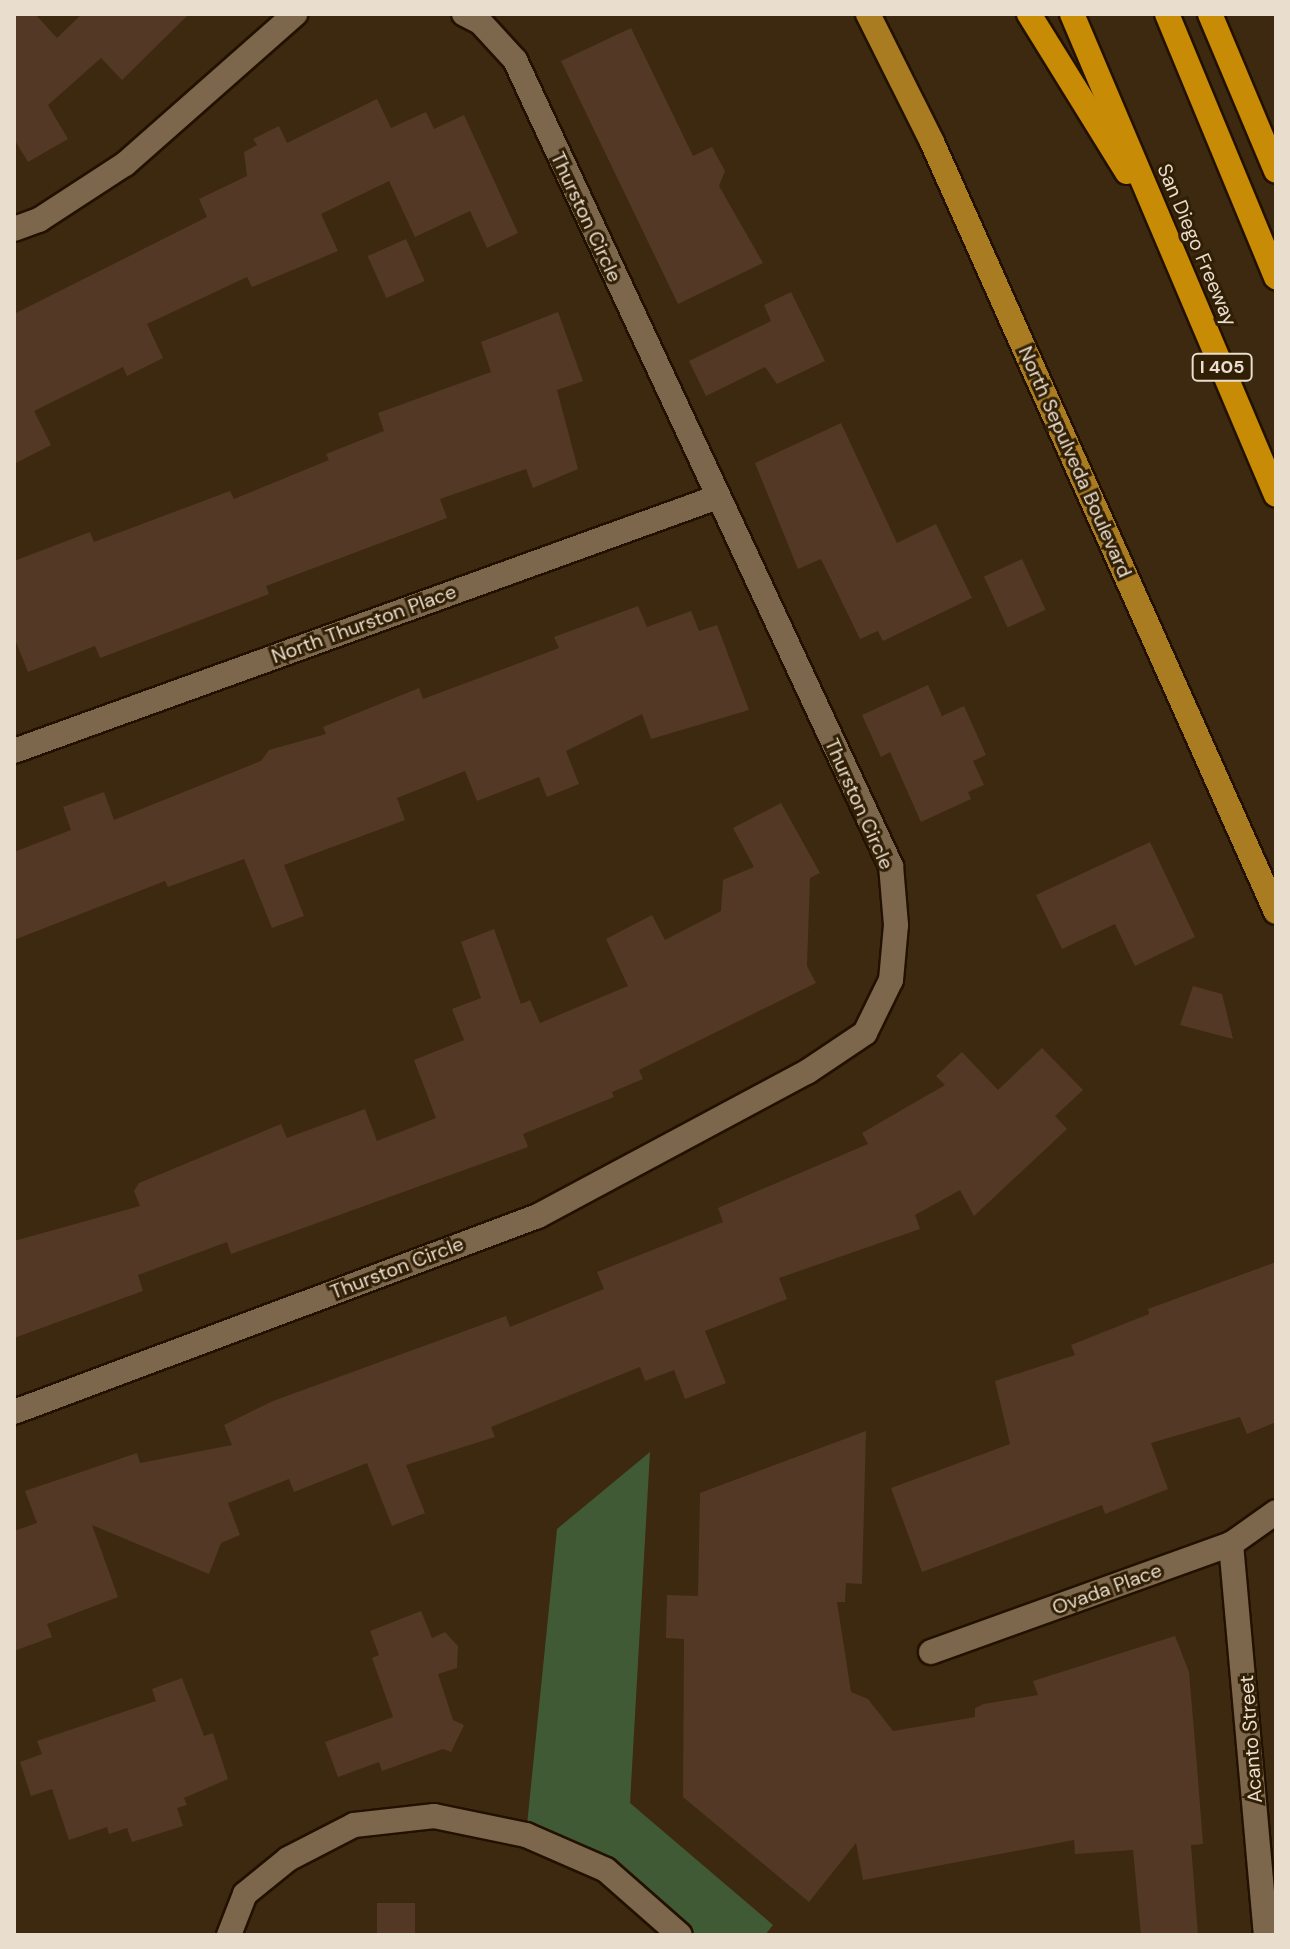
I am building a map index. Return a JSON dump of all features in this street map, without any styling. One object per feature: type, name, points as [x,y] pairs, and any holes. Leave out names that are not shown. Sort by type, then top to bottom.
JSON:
[{"type":"highway","points":[[1029,14],[1168,239]]},
{"type":"highway","name":"San Diego Freeway","points":[[1072,14],[1276,495]]},
{"type":"highway","points":[[1167,14],[1276,277]]},
{"type":"highway","points":[[1210,14],[1276,171]]},
{"type":"main road","name":"North Sepulveda Boulevard","points":[[868,14],[932,142],[1276,912]]},
{"type":"street","points":[[14,229],[39,220],[125,164],[295,14]]},
{"type":"street","name":"Thurston Circle","points":[[14,1412],[538,1216],[807,1072],[865,1033],[891,980],[896,925],[891,866],[715,498],[515,60],[480,22],[464,14]]},
{"type":"street","name":"North Thurston Place","points":[[14,751],[715,498]]},
{"type":"street","name":"Ovada Place","points":[[931,1652],[1231,1544],[1276,1512]]},
{"type":"street","name":"Acanto Street","points":[[1231,1544],[1266,1935]]},
{"type":"street","points":[[229,1935],[245,1894],[288,1859],[354,1825],[434,1816],[526,1835],[606,1870],[680,1935]]},
{"type":"green space","points":[[650,1452],[630,1803],[773,1925],[765,1935],[680,1935],[606,1870],[526,1835],[557,1529]]},
{"type":"building","points":[[14,14],[35,14],[57,38],[82,14],[189,14],[122,80],[101,58],[48,105],[68,139],[28,162],[14,139]]},
{"type":"building","points":[[631,28],[693,156],[712,147],[725,171],[719,186],[763,263],[678,304],[561,61]]},
{"type":"building","points":[[377,99],[391,128],[426,112],[434,129],[464,115],[518,233],[487,248],[470,211],[415,237],[389,181],[321,214],[338,251],[252,287],[247,277],[147,324],[163,358],[127,376],[123,367],[34,411],[51,445],[14,464],[14,314],[207,217],[199,199],[247,176],[244,152],[257,145],[253,139],[279,126],[287,143]]},
{"type":"building","points":[[406,239],[425,281],[386,298],[368,256]]},
{"type":"building","points":[[791,292],[825,361],[777,384],[765,367],[706,396],[689,361],[771,321],[764,305]]},
{"type":"building","points":[[558,312],[583,381],[557,390],[578,469],[533,488],[526,469],[440,499],[447,518],[266,586],[269,594],[100,658],[95,646],[28,672],[14,637],[14,561],[90,532],[94,542],[230,491],[234,499],[329,460],[326,454],[384,431],[378,413],[491,372],[481,342]]},
{"type":"building","points":[[841,423],[897,543],[936,524],[972,598],[883,641],[878,631],[860,639],[821,559],[798,569],[755,463]]},
{"type":"building","points":[[1022,559],[1046,610],[1008,628],[984,577]]},
{"type":"building","points":[[638,606],[647,627],[691,611],[699,631],[717,625],[749,710],[651,739],[642,714],[566,751],[579,784],[547,797],[539,777],[477,801],[465,771],[397,798],[405,820],[284,865],[304,916],[272,928],[244,859],[168,887],[165,881],[14,940],[14,852],[71,830],[63,807],[104,792],[114,820],[261,761],[269,750],[326,734],[323,727],[419,688],[423,699],[559,648],[554,637]]},
{"type":"building","points":[[928,685],[942,716],[964,706],[986,755],[973,761],[984,785],[968,792],[971,799],[921,822],[890,752],[881,757],[862,715]]},
{"type":"building","points":[[781,803],[820,873],[810,878],[807,966],[816,983],[639,1070],[643,1079],[612,1092],[614,1097],[523,1134],[528,1147],[231,1254],[227,1242],[138,1275],[143,1291],[14,1338],[14,1241],[140,1206],[134,1191],[139,1183],[281,1124],[287,1138],[365,1109],[377,1141],[436,1118],[414,1060],[464,1040],[452,1009],[481,998],[461,942],[494,929],[521,1004],[530,1000],[540,1023],[628,986],[606,939],[652,915],[665,940],[721,911],[723,880],[754,867],[733,828]]},
{"type":"building","points":[[1150,842],[1195,937],[1135,966],[1115,924],[1062,949],[1036,895]]},
{"type":"building","points":[[1193,986],[1222,994],[1233,1039],[1180,1025]]},
{"type":"building","points":[[1042,1048],[1083,1090],[1055,1116],[1067,1129],[974,1216],[960,1190],[915,1215],[920,1229],[779,1278],[787,1299],[705,1331],[726,1383],[685,1399],[674,1370],[645,1381],[640,1367],[491,1427],[495,1437],[406,1465],[425,1513],[392,1526],[367,1463],[294,1492],[289,1479],[228,1503],[240,1535],[221,1543],[209,1574],[92,1525],[118,1597],[47,1624],[52,1637],[14,1651],[14,1531],[37,1523],[25,1491],[137,1453],[140,1463],[232,1445],[224,1425],[273,1401],[506,1316],[510,1327],[604,1289],[597,1272],[723,1222],[718,1208],[868,1144],[862,1133],[945,1085],[936,1076],[962,1052],[998,1090]]},
{"type":"building","points":[[1276,1262],[1276,1422],[1247,1434],[1240,1417],[1151,1443],[1168,1489],[1105,1514],[1102,1505],[922,1572],[891,1488],[1010,1444],[995,1381],[1075,1355],[1071,1345],[1149,1314],[1148,1309]]},
{"type":"building","points":[[866,1431],[862,1584],[846,1583],[845,1602],[837,1602],[851,1692],[868,1699],[893,1731],[975,1717],[975,1708],[984,1704],[1038,1695],[1033,1681],[1175,1636],[1189,1672],[1203,1844],[1191,1845],[1198,1935],[1141,1935],[1133,1850],[1075,1854],[1074,1840],[863,1880],[856,1843],[809,1902],[683,1797],[684,1639],[666,1638],[667,1595],[698,1596],[700,1493]]},
{"type":"building","points":[[421,1611],[432,1638],[445,1632],[458,1646],[457,1668],[438,1674],[453,1720],[464,1725],[451,1752],[443,1749],[382,1771],[379,1762],[338,1777],[325,1742],[393,1717],[372,1658],[379,1655],[370,1631]]},
{"type":"building","points":[[182,1678],[204,1736],[213,1733],[228,1779],[184,1798],[187,1805],[177,1808],[183,1826],[132,1842],[127,1828],[109,1834],[107,1827],[69,1840],[52,1789],[31,1796],[20,1762],[42,1754],[37,1741],[156,1701],[152,1689]]},
{"type":"building","points":[[377,1903],[415,1903],[415,1935],[377,1935]]}]
